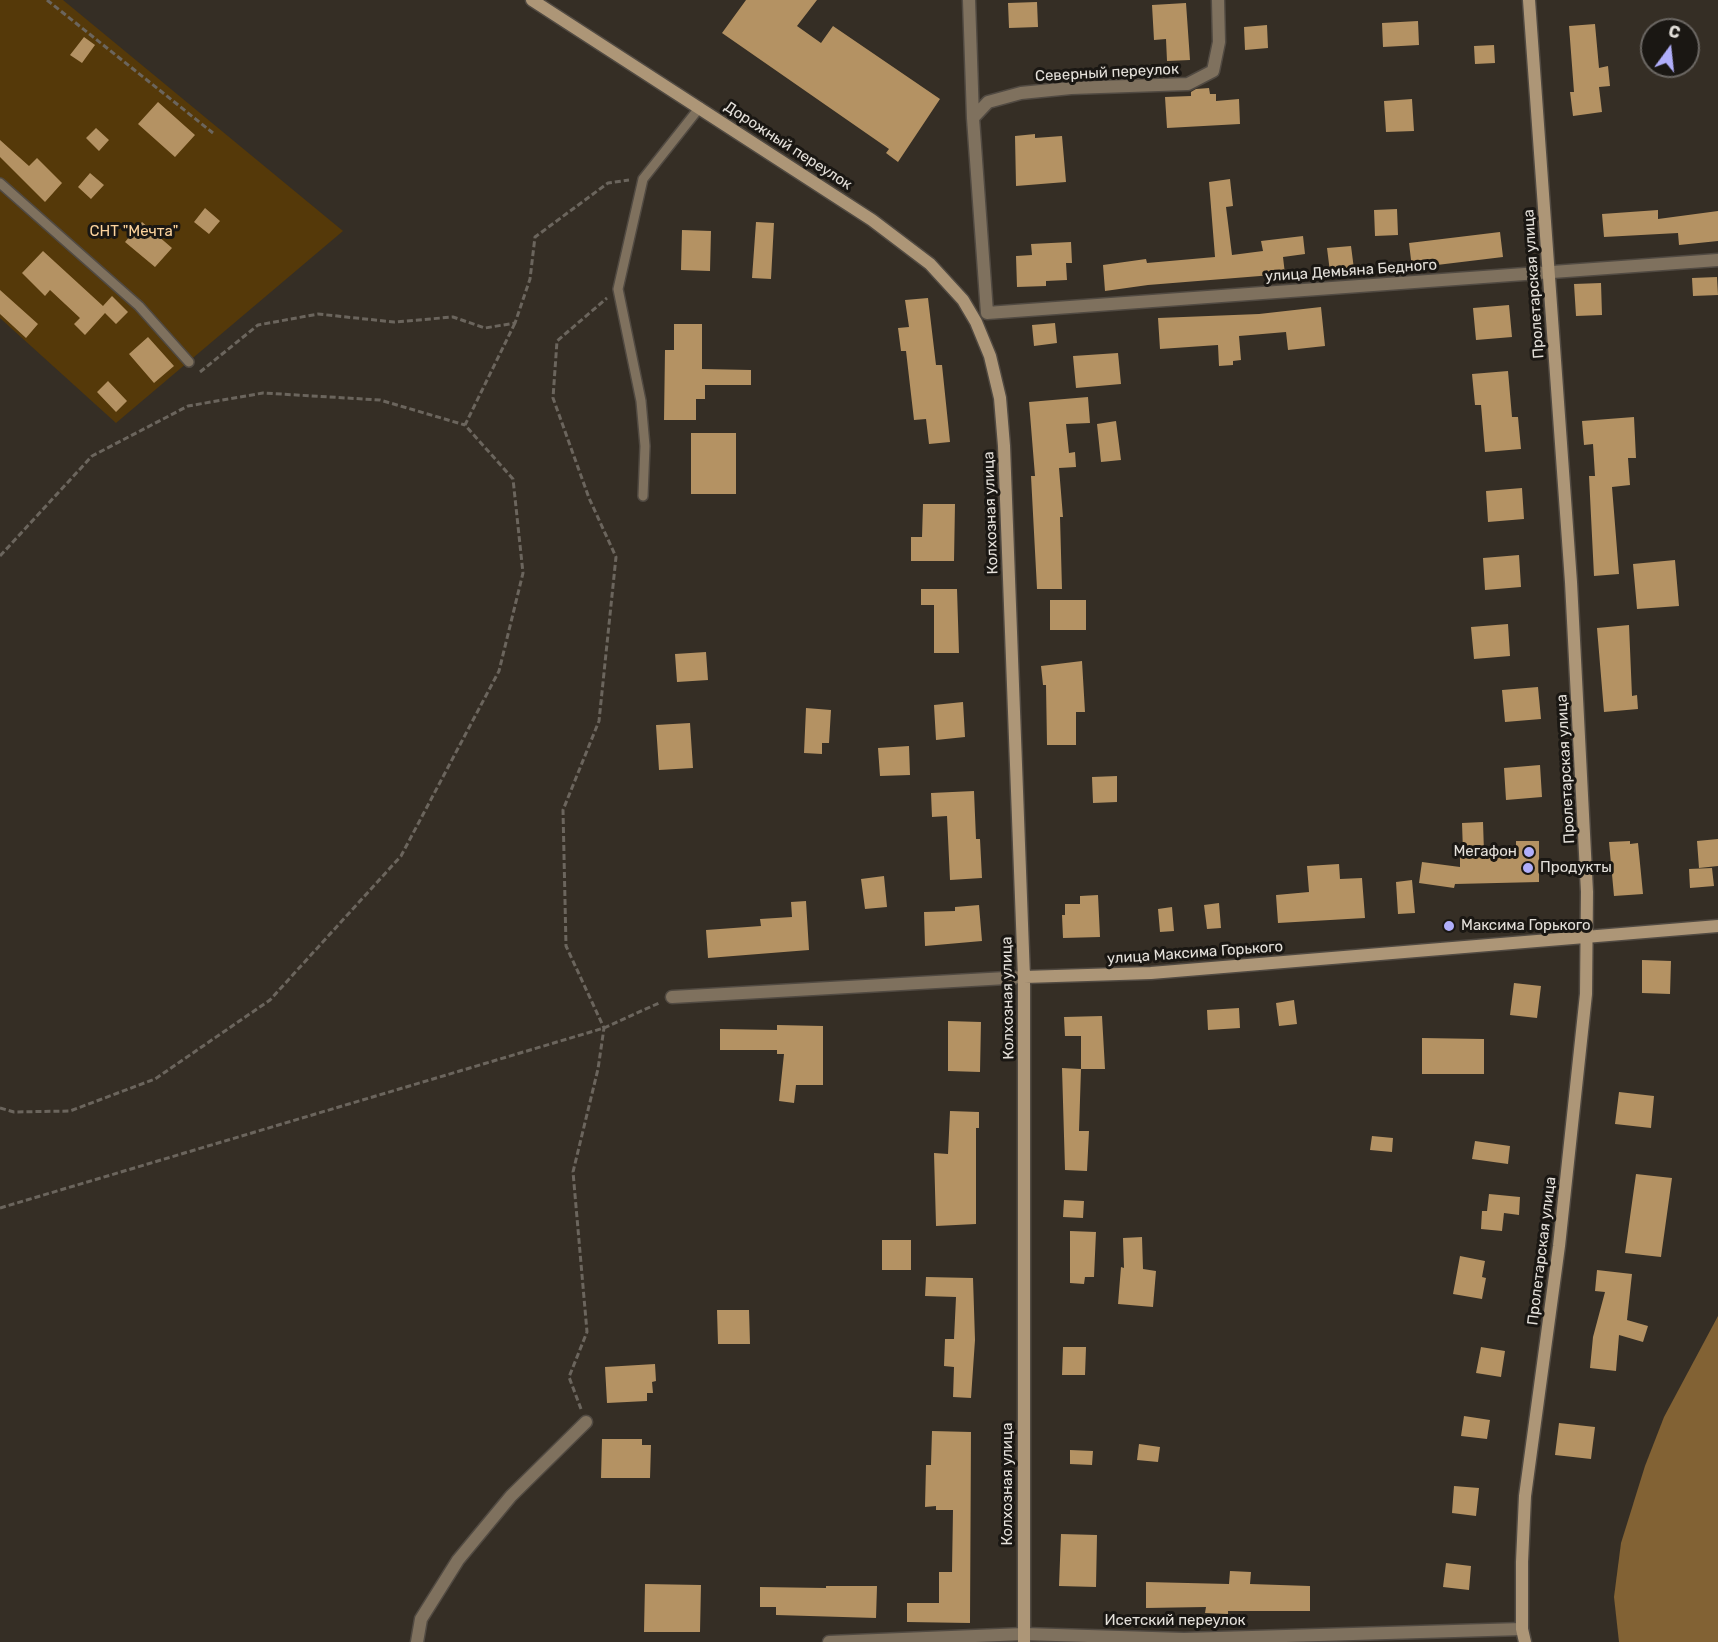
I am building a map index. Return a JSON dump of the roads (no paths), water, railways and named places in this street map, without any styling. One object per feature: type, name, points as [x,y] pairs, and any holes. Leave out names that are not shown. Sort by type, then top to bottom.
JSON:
[{"type":"main road","name":"Дорожный переулок","points":[[532,0],[872,220],[930,264],[963,300],[976,322],[990,356]]},
{"type":"main road","name":"Пролетарская улица","points":[[1525,1642],[1522,1629],[1525,1496],[1559,1246],[1586,994],[1587,892],[1571,594],[1529,0]]},
{"type":"main road","name":"Колхозная улица","points":[[990,356],[1000,398],[1004,447],[1024,977],[1024,1638]]},
{"type":"main road","name":"улица Максима Горького","points":[[1024,977],[1151,973],[1718,926]]},
{"type":"street","points":[[969,0],[972,118],[987,313],[976,322]]},
{"type":"street","name":"Северный переулок","points":[[972,118],[988,102],[1021,93],[1071,88],[1188,84],[1213,71],[1219,42],[1218,0]]},
{"type":"street","name":"улица Демьяна Бедного","points":[[987,313],[1718,260]]},
{"type":"street","name":"улица Максима Горького","points":[[672,997],[1024,977]]},
{"type":"street","points":[[417,1642],[421,1620],[458,1560],[511,1496],[586,1422]]},
{"type":"street","name":"Исетский переулок","points":[[829,1642],[1024,1638],[1184,1639],[1522,1629]]},
{"type":"lane","points":[[643,496],[645,446],[641,401],[618,289],[643,178],[700,107]]},
{"type":"lane","points":[[0,183],[139,306],[189,362]]},
{"type":"place","name":"Мегафон","points":[[1529,852]]},
{"type":"place","name":"Продукты","points":[[1528,868]]},
{"type":"place","name":"Максима Горького","points":[[1449,926]]},
{"type":"park label","name":"СНТ \"Мечта\"","points":[[134,232]]}]
